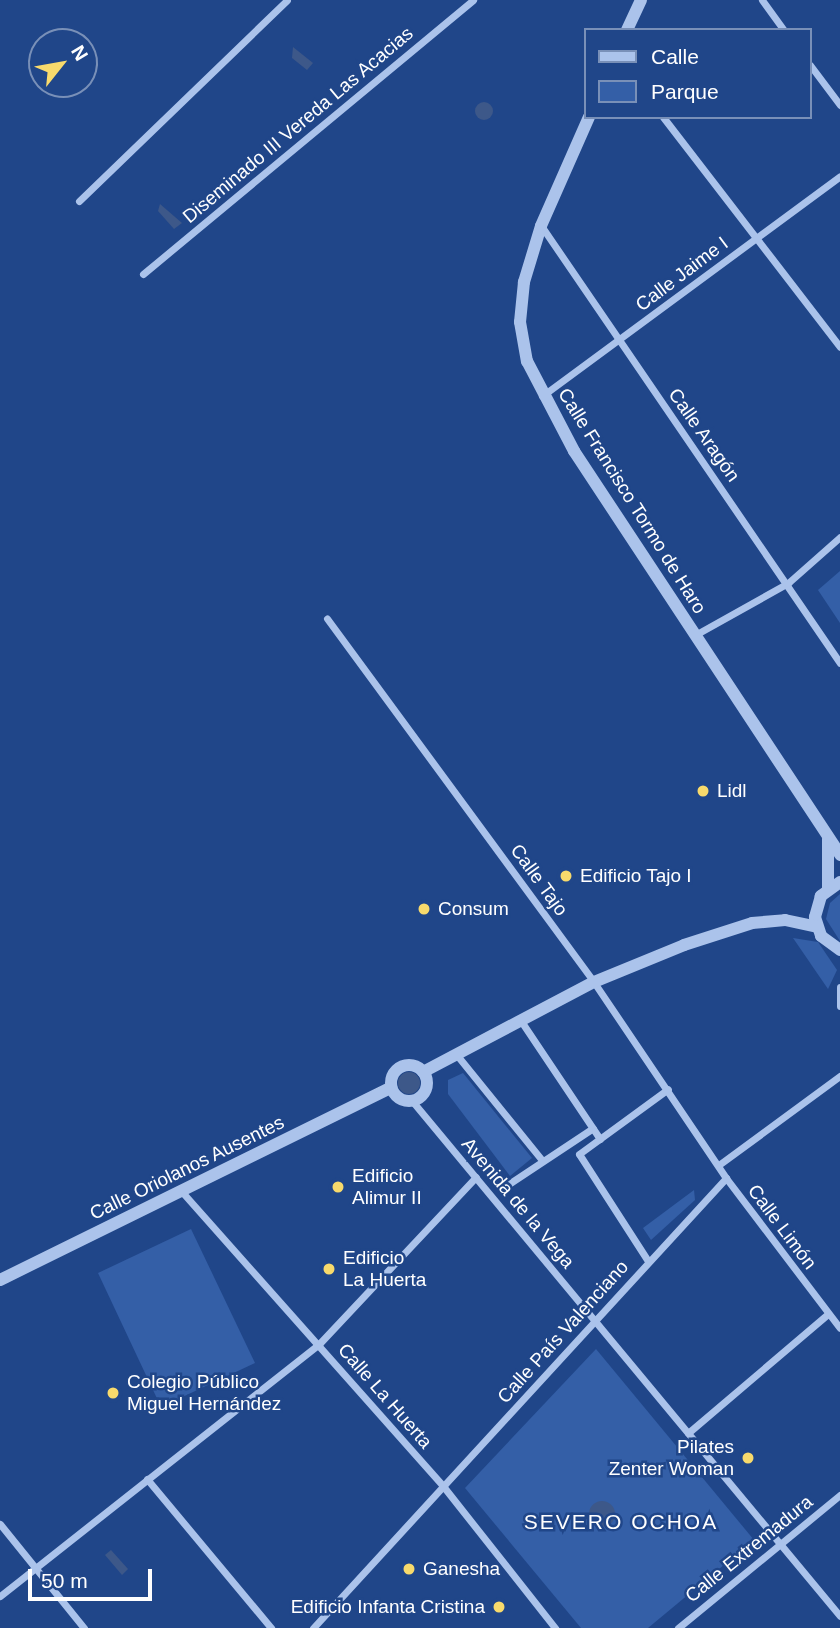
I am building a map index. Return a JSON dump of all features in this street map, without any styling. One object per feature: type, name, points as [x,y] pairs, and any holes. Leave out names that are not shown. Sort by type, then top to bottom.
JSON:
[{"type":"street","points":[[79,201],[287,0]]},
{"type":"street","name":"Diseminado III Vereda Las Acacias","points":[[143,274],[473,0]]},
{"type":"street","points":[[628,28],[640,0]]},
{"type":"street","points":[[762,0],[783,28]]},
{"type":"street","points":[[812,68],[840,105]]},
{"type":"street","name":"Calle Francisco Tormo de Haro","points":[[588,119],[541,226],[524,282],[520,322],[527,361],[542,396],[840,855]]},
{"type":"street","points":[[665,119],[840,348]]},
{"type":"street","name":"Calle Jaime I","points":[[542,396],[840,176]]},
{"type":"street","name":"Calle Aragón","points":[[541,226],[788,583],[840,663]]},
{"type":"street","points":[[695,635],[788,583],[840,537]]},
{"type":"street","name":"Calle Tajo","points":[[327,618],[594,982],[720,1164]]},
{"type":"street","points":[[424,1072],[426,1090],[413,1102],[400,1099],[391,1088],[393,1074],[404,1065],[424,1072],[594,982],[727,929],[785,920],[816,906],[834,885],[828,839]]},
{"type":"street","points":[[816,906],[817,927],[828,944],[840,950]]},
{"type":"street","points":[[785,920],[817,927]]},
{"type":"street","points":[[839,1004],[840,987]]},
{"type":"street","points":[[521,1021],[600,1139]]},
{"type":"street","points":[[456,1054],[541,1159]]},
{"type":"street","points":[[726,1178],[720,1164],[840,1076]]},
{"type":"street","name":"Calle Oriolanos Ausentes","points":[[0,1280],[183,1193],[391,1088]]},
{"type":"street","points":[[648,1261],[579,1154],[668,1089]]},
{"type":"street","name":"Avenida de la Vega","points":[[413,1102],[840,1616]]},
{"type":"street","points":[[501,1189],[541,1159],[593,1128]]},
{"type":"street","points":[[0,1596],[318,1344],[477,1177]]},
{"type":"street","name":"Calle País Valenciano","points":[[313,1628],[726,1178]]},
{"type":"street","name":"Calle Limón","points":[[726,1178],[840,1328]]},
{"type":"street","name":"Calle La Huerta","points":[[183,1193],[443,1486],[555,1628]]},
{"type":"street","points":[[688,1433],[828,1314]]},
{"type":"street","points":[[148,1479],[271,1628]]},
{"type":"street","name":"Calle Extremadura","points":[[678,1628],[840,1495]]},
{"type":"street","points":[[0,1524],[33,1569],[84,1628]]},
{"type":"green space","points":[[840,571],[840,623],[818,590]]},
{"type":"green space","points":[[840,894],[840,941],[826,919],[830,903]]},
{"type":"green space","points":[[793,938],[818,942],[837,970],[828,989]]},
{"type":"green space","points":[[463,1073],[532,1158],[510,1176],[448,1094],[448,1080]]},
{"type":"green space","points":[[694,1190],[695,1200],[651,1240],[643,1228]]},
{"type":"green space","points":[[191,1229],[255,1363],[161,1407],[98,1273]]},
{"type":"green space","points":[[596,1349],[754,1540],[648,1628],[581,1628],[465,1488]]},
{"type":"shaded area","points":[[293,47],[313,63],[307,70],[292,58]]},
{"type":"shaded area","points":[[484,102],[490,105],[493,111],[490,117],[484,120],[478,117],[475,111],[478,105]]},
{"type":"shaded area","points":[[160,204],[182,223],[174,229],[158,211]]},
{"type":"shaded area","points":[[409,1072],[417,1075],[420,1083],[417,1091],[409,1094],[401,1091],[398,1083],[401,1075]]},
{"type":"shaded area","points":[[602,1501],[611,1505],[615,1514],[611,1523],[602,1527],[593,1523],[589,1514],[593,1505]]},
{"type":"shaded area","points":[[111,1550],[128,1569],[122,1575],[105,1555]]},
{"type":"place","name":"Lidl","points":[[703,791]]},
{"type":"place","name":"Edificio Tajo I","points":[[566,876]]},
{"type":"place","name":"Consum","points":[[424,909]]},
{"type":"place","name":"Edificio Alimur II","points":[[338,1187]]},
{"type":"place","name":"Edificio La Huerta","points":[[329,1269]]},
{"type":"place","name":"Colegio Público Miguel Hernández","points":[[113,1393]]},
{"type":"place","name":"Pilates Zenter Woman","points":[[748,1458]]},
{"type":"place","name":"Ganesha","points":[[409,1569]]},
{"type":"place","name":"Edificio Infanta Cristina","points":[[499,1607]]},
{"type":"district","name":"SEVERO OCHOA","points":[[621,1522]]}]
